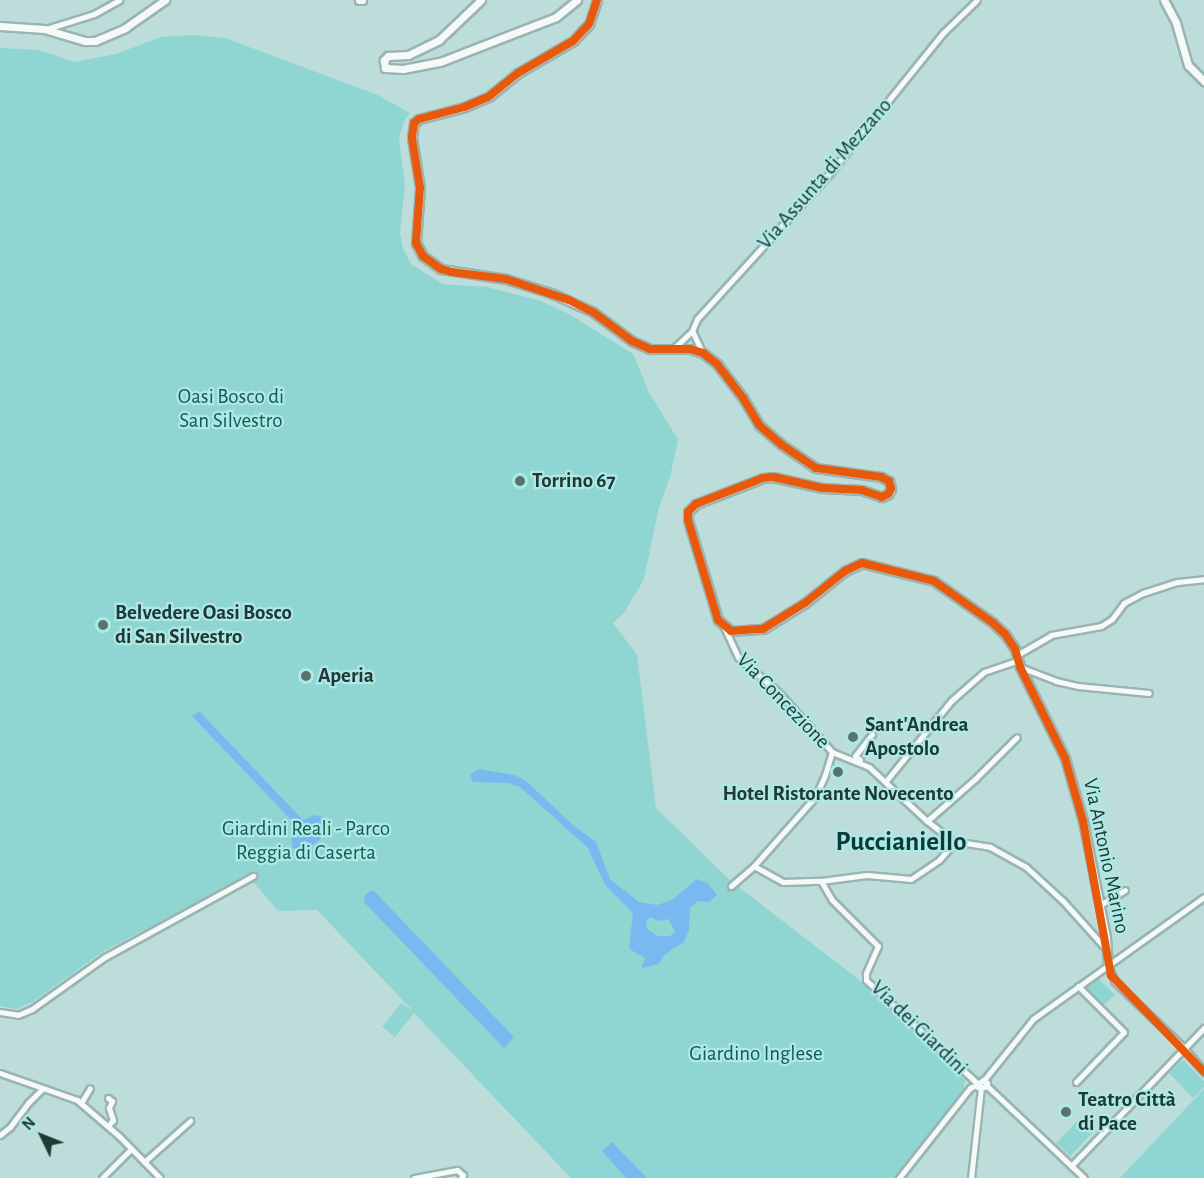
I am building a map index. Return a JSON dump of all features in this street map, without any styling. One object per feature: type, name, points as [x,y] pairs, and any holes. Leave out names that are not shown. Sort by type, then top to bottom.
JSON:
[{"type":"street","points":[[44,29],[94,14],[119,0]]},
{"type":"street","points":[[0,26],[44,29],[85,41],[99,40],[125,28],[165,0]]},
{"type":"street","points":[[481,0],[439,40],[408,55],[388,56],[384,60],[386,68],[403,69],[440,62],[556,16],[577,0]]},
{"type":"street","points":[[597,0],[589,24],[573,41],[518,73],[488,97],[465,107],[419,119],[414,123],[412,138],[420,188],[416,243],[423,256],[441,268],[506,279],[551,293],[593,312],[632,341],[650,349],[690,349],[703,353]]},
{"type":"street","name":"Via Assunta di Mezzano","points":[[670,350],[692,331],[697,319],[830,173],[944,33],[977,0]]},
{"type":"street","points":[[1164,0],[1176,23],[1188,65],[1204,81]]},
{"type":"street","points":[[692,331],[695,342],[703,353],[717,364],[743,398],[759,425],[782,445],[816,468],[881,477],[889,481],[891,489],[882,497],[862,490],[822,488],[773,477],[763,478],[696,504],[688,512],[688,520],[710,600],[718,620],[724,627]]},
{"type":"street","name":"Via Antonio Marino","points":[[724,627],[731,631],[748,630],[777,622],[844,571],[862,563],[939,584],[993,623],[1005,634],[1036,694],[1068,766],[1083,821],[1100,905],[1108,965]]},
{"type":"street","points":[[886,781],[951,701],[984,672],[1018,661],[1051,635],[1101,626],[1112,619],[1124,603],[1163,585],[1204,579]]},
{"type":"street","name":"Via Concezione","points":[[724,627],[728,641],[747,667],[778,692],[832,752],[863,763],[886,781],[927,821],[955,842],[990,847],[1026,867],[1063,901],[1107,952]]},
{"type":"street","points":[[1018,661],[1071,685],[1149,693]]},
{"type":"street","points":[[863,763],[855,756],[872,734]]},
{"type":"street","points":[[927,821],[975,779],[1017,737]]},
{"type":"street","points":[[731,886],[754,866],[814,797],[825,775],[832,752]]},
{"type":"street","points":[[754,866],[783,882],[821,881],[860,876],[911,879],[939,860],[955,842]]},
{"type":"street","points":[[0,1012],[18,1015],[32,1009],[105,957],[253,876]]},
{"type":"street","name":"Via dei Giardini","points":[[821,881],[832,900],[878,946],[866,973],[866,980],[982,1085]]},
{"type":"street","points":[[1100,905],[1125,890]]},
{"type":"street","points":[[971,1178],[982,1085],[1033,1019],[1204,897]]},
{"type":"street","points":[[1108,965],[1115,982],[1185,1049],[1204,1072]]},
{"type":"street","points":[[1076,1082],[1124,1032],[1078,986]]},
{"type":"street","points":[[1071,1166],[1161,1069],[1185,1049],[1204,1028]]},
{"type":"street","points":[[0,1073],[9,1078],[69,1095],[108,1126],[160,1178]]},
{"type":"street","points":[[982,1085],[1084,1178]]},
{"type":"street","points":[[899,1178],[970,1088],[982,1085]]},
{"type":"street","points":[[0,1135],[10,1127],[28,1103],[44,1088]]},
{"type":"street","points":[[81,1103],[90,1088]]},
{"type":"street","points":[[108,1098],[112,1101],[110,1108],[112,1118],[108,1126]]},
{"type":"street","points":[[144,1162],[190,1121]]},
{"type":"street","points":[[102,1178],[131,1149]]},
{"type":"street","points":[[414,1178],[450,1170],[457,1170],[462,1177]]},
{"type":"green space","name":"Oasi Bosco di San Silvestro","points":[[193,35],[225,38],[378,95],[410,113],[404,121],[399,139],[405,185],[400,232],[403,249],[411,264],[443,284],[487,287],[541,301],[569,314],[633,354],[649,392],[678,440],[670,477],[659,507],[644,579],[624,613],[613,623],[637,655],[656,808],[731,881],[858,979],[965,1080],[963,1093],[897,1178],[571,1178],[414,1013],[395,1037],[382,1027],[401,1003],[413,1011],[317,910],[278,911],[248,876],[102,952],[34,1001],[17,1009],[0,1006],[0,48],[39,50],[75,62],[116,54],[161,37]]},
{"type":"green space","points":[[1097,977],[1115,995],[1104,1005],[1084,986]]},
{"type":"green space","points":[[1183,1060],[1204,1081],[1204,1087],[1193,1098],[1169,1073]]},
{"type":"green space","points":[[1204,1089],[1204,1178],[1120,1178]]},
{"type":"green space","points":[[1077,1121],[1091,1134],[1070,1156],[1057,1143]]},
{"type":"shaded area","points":[[199,711],[303,820],[314,815],[325,818],[327,829],[318,842],[304,850],[293,848],[291,837],[297,826],[192,716]]},
{"type":"shaded area","points":[[479,769],[514,775],[525,780],[574,826],[596,842],[610,879],[639,902],[657,905],[672,900],[697,879],[707,883],[717,895],[709,902],[698,901],[690,908],[689,930],[684,942],[664,955],[659,964],[642,968],[645,958],[631,950],[629,946],[633,913],[605,885],[588,848],[520,787],[509,783],[473,782],[470,775]],"holes":[[[650,917],[660,921],[668,919],[675,931],[670,936],[657,936],[647,929],[646,922]]]},
{"type":"shaded area","points":[[373,890],[514,1037],[504,1048],[364,902],[365,895]]},
{"type":"shaded area","points":[[612,1142],[648,1178],[626,1178],[602,1151]]},
{"type":"cycle path","points":[[597,0],[589,24],[573,41],[518,73],[488,97],[465,107],[419,119],[414,123],[412,138],[420,188],[416,243],[423,256],[441,269],[506,279],[569,300],[593,312],[632,341],[650,349],[690,349],[703,353],[717,364],[743,398],[759,425],[782,445],[816,468],[881,477],[889,481],[891,489],[882,497],[862,490],[822,488],[773,477],[763,478],[696,504],[688,512],[688,520],[718,620],[731,631],[763,629],[805,603],[845,571],[862,563],[934,581],[1005,634],[1015,649],[1020,667],[1065,758],[1083,821],[1111,975],[1204,1072]]},
{"type":"place","name":"Torrino 67","points":[[520,481]]},
{"type":"place","name":"Belvedere Oasi Bosco di San Silvestro","points":[[103,625]]},
{"type":"place","name":"Aperia","points":[[306,676]]},
{"type":"place","name":"Sant'Andrea Apostolo","points":[[853,737]]},
{"type":"place","name":"Hotel Ristorante Novecento","points":[[838,772]]},
{"type":"place","name":"Teatro Città di Pace","points":[[1066,1112]]},
{"type":"district","name":"Puccianiello","points":[[901,842]]},
{"type":"park label","name":"Giardini Reali - Parco Reggia di Caserta","points":[[306,841]]},
{"type":"park label","name":"Giardino Inglese","points":[[756,1054]]}]
